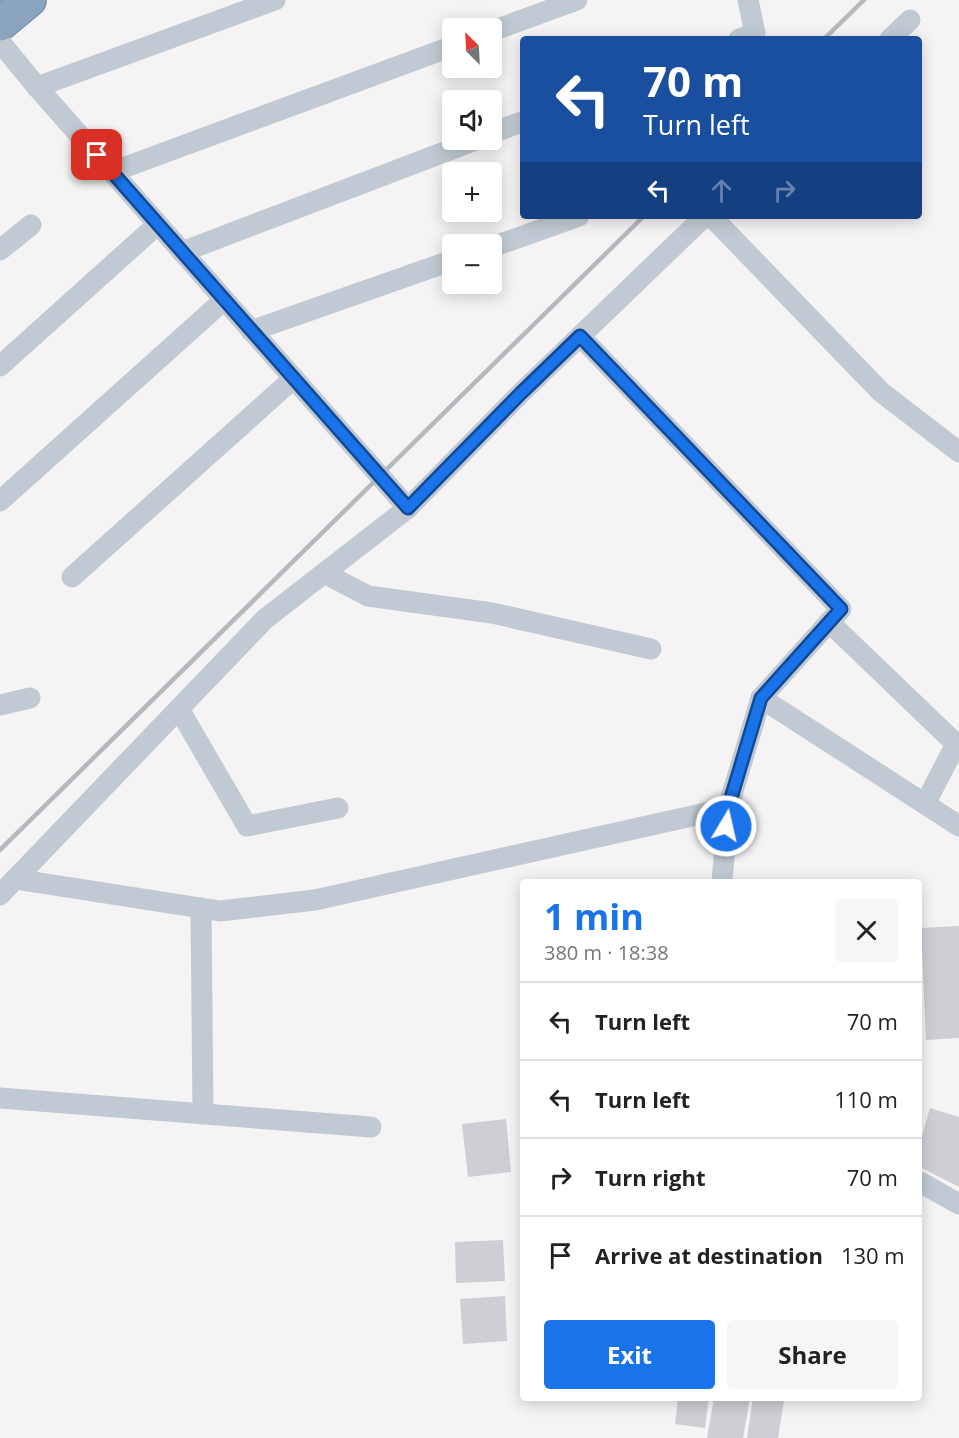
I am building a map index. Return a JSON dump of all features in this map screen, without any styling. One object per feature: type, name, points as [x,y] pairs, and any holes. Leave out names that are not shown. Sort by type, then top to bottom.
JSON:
[{"type":"highway","points":[[0,24],[29,0]]},
{"type":"street","points":[[37,87],[275,0]]},
{"type":"street","points":[[502,27],[577,0]]},
{"type":"street","points":[[748,0],[755,33],[748,36]]},
{"type":"street","points":[[893,36],[910,20]]},
{"type":"street","points":[[0,42],[37,87],[408,508]]},
{"type":"street","points":[[112,172],[442,50]]},
{"type":"street","points":[[502,129],[520,122]]},
{"type":"street","points":[[182,252],[450,150]]},
{"type":"street","points":[[502,243],[570,219]]},
{"type":"street","points":[[0,895],[265,619],[408,508],[521,393],[702,219]]},
{"type":"street","points":[[714,219],[881,392],[959,452]]},
{"type":"street","points":[[0,366],[158,224]]},
{"type":"street","points":[[0,250],[31,225]]},
{"type":"street","points":[[251,331],[442,264]]},
{"type":"street","points":[[0,501],[224,300]]},
{"type":"street","points":[[580,336],[841,609],[761,698],[728,808],[722,879]]},
{"type":"street","points":[[72,577],[294,378]]},
{"type":"street","points":[[324,573],[368,596],[492,613],[651,649]]},
{"type":"street","points":[[829,622],[956,744],[925,804]]},
{"type":"street","points":[[0,705],[30,698]]},
{"type":"street","points":[[761,698],[959,826]]},
{"type":"street","points":[[179,709],[247,826],[338,808]]},
{"type":"street","points":[[15,879],[220,911],[315,900],[728,808]]},
{"type":"street","points":[[201,908],[202,1114]]},
{"type":"street","points":[[0,1098],[371,1127]]},
{"type":"street","points":[[922,1183],[959,1204]]},
{"type":"building","points":[[959,926],[959,1038],[926,1040],[922,928]]},
{"type":"building","points":[[930,1108],[959,1117],[959,1187],[922,1168],[922,1135]]},
{"type":"building","points":[[506,1119],[511,1172],[468,1177],[462,1124]]},
{"type":"building","points":[[503,1240],[505,1281],[456,1283],[455,1242]]},
{"type":"building","points":[[505,1296],[507,1341],[463,1344],[460,1299]]},
{"type":"building","points":[[678,1401],[709,1401],[705,1428],[675,1424]]},
{"type":"building","points":[[713,1401],[749,1401],[743,1438],[707,1438]]},
{"type":"building","points":[[753,1401],[784,1401],[778,1438],[747,1438]]},
{"type":"railway","points":[[827,36],[864,0]]},
{"type":"railway","points":[[0,850],[641,219]]},
{"type":"route","points":[[97,155],[408,508],[580,336],[841,609],[761,698],[728,808],[726,826]]}]
